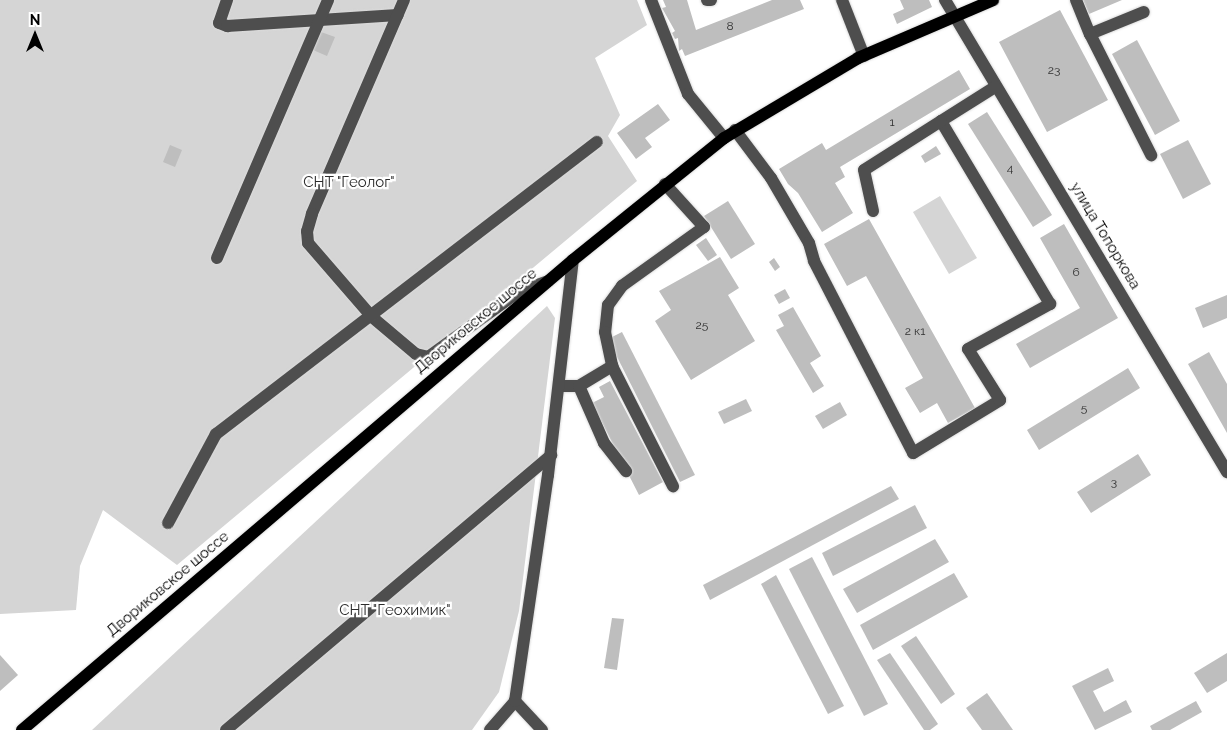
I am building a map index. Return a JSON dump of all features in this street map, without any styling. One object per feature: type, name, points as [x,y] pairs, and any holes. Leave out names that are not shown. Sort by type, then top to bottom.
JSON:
[{"type":"main road","name":"Двориковское шоссе","points":[[22,730],[549,280],[724,138],[864,56],[993,0]]},
{"type":"street","points":[[227,0],[219,23],[227,26],[398,15]]},
{"type":"street","points":[[217,258],[328,0]]},
{"type":"street","points":[[404,0],[307,231],[308,244],[372,318],[416,354],[428,356],[518,292],[549,280]]},
{"type":"street","points":[[651,0],[688,94],[724,138]]},
{"type":"street","points":[[842,0],[864,56]]},
{"type":"street","name":"улица Топоркова","points":[[945,0],[953,17],[1227,472]]},
{"type":"street","points":[[1076,0],[1090,34],[1151,155]]},
{"type":"street","points":[[1090,34],[1144,12]]},
{"type":"street","points":[[873,211],[864,170],[995,87]]},
{"type":"street","points":[[735,130],[771,178],[809,243],[814,261],[913,453],[1000,400],[968,349],[1050,304],[941,121]]},
{"type":"street","points":[[168,523],[216,434],[372,318],[597,142]]},
{"type":"street","points":[[665,184],[704,227],[613,296],[608,305],[605,332],[612,366],[673,486]]},
{"type":"street","points":[[490,730],[515,701],[550,455],[573,260]]},
{"type":"street","points":[[559,386],[579,386],[612,366]]},
{"type":"street","points":[[579,386],[604,443],[626,471]]},
{"type":"street","points":[[226,730],[550,455]]},
{"type":"street","points":[[515,701],[542,730]]},
{"type":"green space","name":"СНТ \"Геолог\"","points":[[0,0],[637,0],[647,25],[595,58],[620,115],[608,136],[637,181],[177,565],[103,510],[80,566],[76,610],[0,614]]},
{"type":"green space","points":[[940,196],[977,258],[949,274],[913,212]]},
{"type":"green space","name":"СНТ \"Геохимик\"","points":[[547,306],[555,318],[519,611],[499,692],[472,730],[92,730]]},
{"type":"building","points":[[663,0],[687,0],[696,30],[772,0],[800,0],[804,9],[685,56],[682,49],[679,51],[678,38],[675,39],[672,33],[675,31],[662,8],[666,7]]},
{"type":"building","points":[[900,0],[929,0],[932,7],[897,24],[893,14],[904,9]]},
{"type":"building","points":[[1083,0],[1122,0],[1089,14]]},
{"type":"building","points":[[1060,10],[1108,100],[1047,132],[999,42]]},
{"type":"building","points":[[321,32],[335,37],[327,56],[313,50]]},
{"type":"building","points":[[1137,40],[1180,121],[1155,135],[1112,54]]},
{"type":"building","points":[[959,70],[970,89],[840,167],[845,177],[835,183],[853,213],[822,232],[798,193],[788,184],[779,169],[822,143],[826,150]]},
{"type":"building","points":[[658,104],[670,120],[645,138],[652,147],[636,159],[617,133]]},
{"type":"building","points":[[987,112],[1052,215],[1033,227],[968,124]]},
{"type":"building","points":[[1188,140],[1211,184],[1183,199],[1160,154]]},
{"type":"building","points":[[170,145],[182,150],[175,167],[163,162]]},
{"type":"building","points":[[936,146],[941,154],[925,163],[921,156]]},
{"type":"building","points":[[728,201],[755,244],[731,259],[704,216]]},
{"type":"building","points":[[869,219],[975,408],[948,423],[937,403],[920,413],[905,388],[923,378],[866,276],[847,286],[824,244]]},
{"type":"building","points":[[1064,224],[1118,318],[1030,368],[1016,344],[1080,308],[1040,238]]},
{"type":"building","points":[[706,238],[717,255],[708,261],[696,245]]},
{"type":"building","points":[[720,257],[739,288],[728,295],[755,341],[691,380],[655,321],[671,310],[659,291]]},
{"type":"building","points":[[774,258],[780,267],[775,271],[769,262]]},
{"type":"building","points":[[785,289],[790,298],[779,304],[774,295]]},
{"type":"building","points":[[1227,295],[1227,318],[1203,328],[1195,308]]},
{"type":"building","points":[[793,307],[821,356],[810,363],[824,386],[813,393],[776,330],[784,326],[778,315]]},
{"type":"building","points":[[622,332],[695,475],[680,482],[608,339]]},
{"type":"building","points":[[1209,352],[1227,384],[1227,433],[1188,364]]},
{"type":"building","points":[[1128,368],[1140,388],[1039,450],[1027,430]]},
{"type":"building","points":[[610,381],[663,482],[639,495],[592,403],[604,397],[599,387]]},
{"type":"building","points":[[746,399],[752,411],[724,424],[718,412]]},
{"type":"building","points":[[840,402],[847,415],[823,429],[815,416]]},
{"type":"building","points":[[1138,454],[1151,475],[1091,513],[1077,492]]},
{"type":"building","points":[[891,486],[899,499],[710,600],[703,585]]},
{"type":"building","points":[[915,505],[927,528],[833,576],[822,553]]},
{"type":"building","points":[[935,539],[949,562],[857,613],[843,589]]},
{"type":"building","points":[[812,557],[888,704],[864,716],[789,569]]},
{"type":"building","points":[[954,573],[968,597],[873,650],[860,625]]},
{"type":"building","points":[[776,575],[844,706],[828,714],[761,584]]},
{"type":"building","points":[[612,618],[624,619],[617,670],[604,668]]},
{"type":"building","points":[[916,636],[955,694],[941,704],[901,646]]},
{"type":"building","points":[[890,653],[938,724],[930,730],[924,730],[877,660]]},
{"type":"building","points":[[1227,653],[1227,681],[1207,693],[1194,673]]},
{"type":"building","points":[[0,655],[18,675],[0,691]]},
{"type":"building","points":[[1108,668],[1114,681],[1093,691],[1104,712],[1126,700],[1132,712],[1095,730],[1072,686]]},
{"type":"building","points":[[987,693],[1013,730],[982,730],[966,708]]},
{"type":"building","points":[[1196,701],[1202,712],[1170,730],[1152,730],[1150,726]]}]
